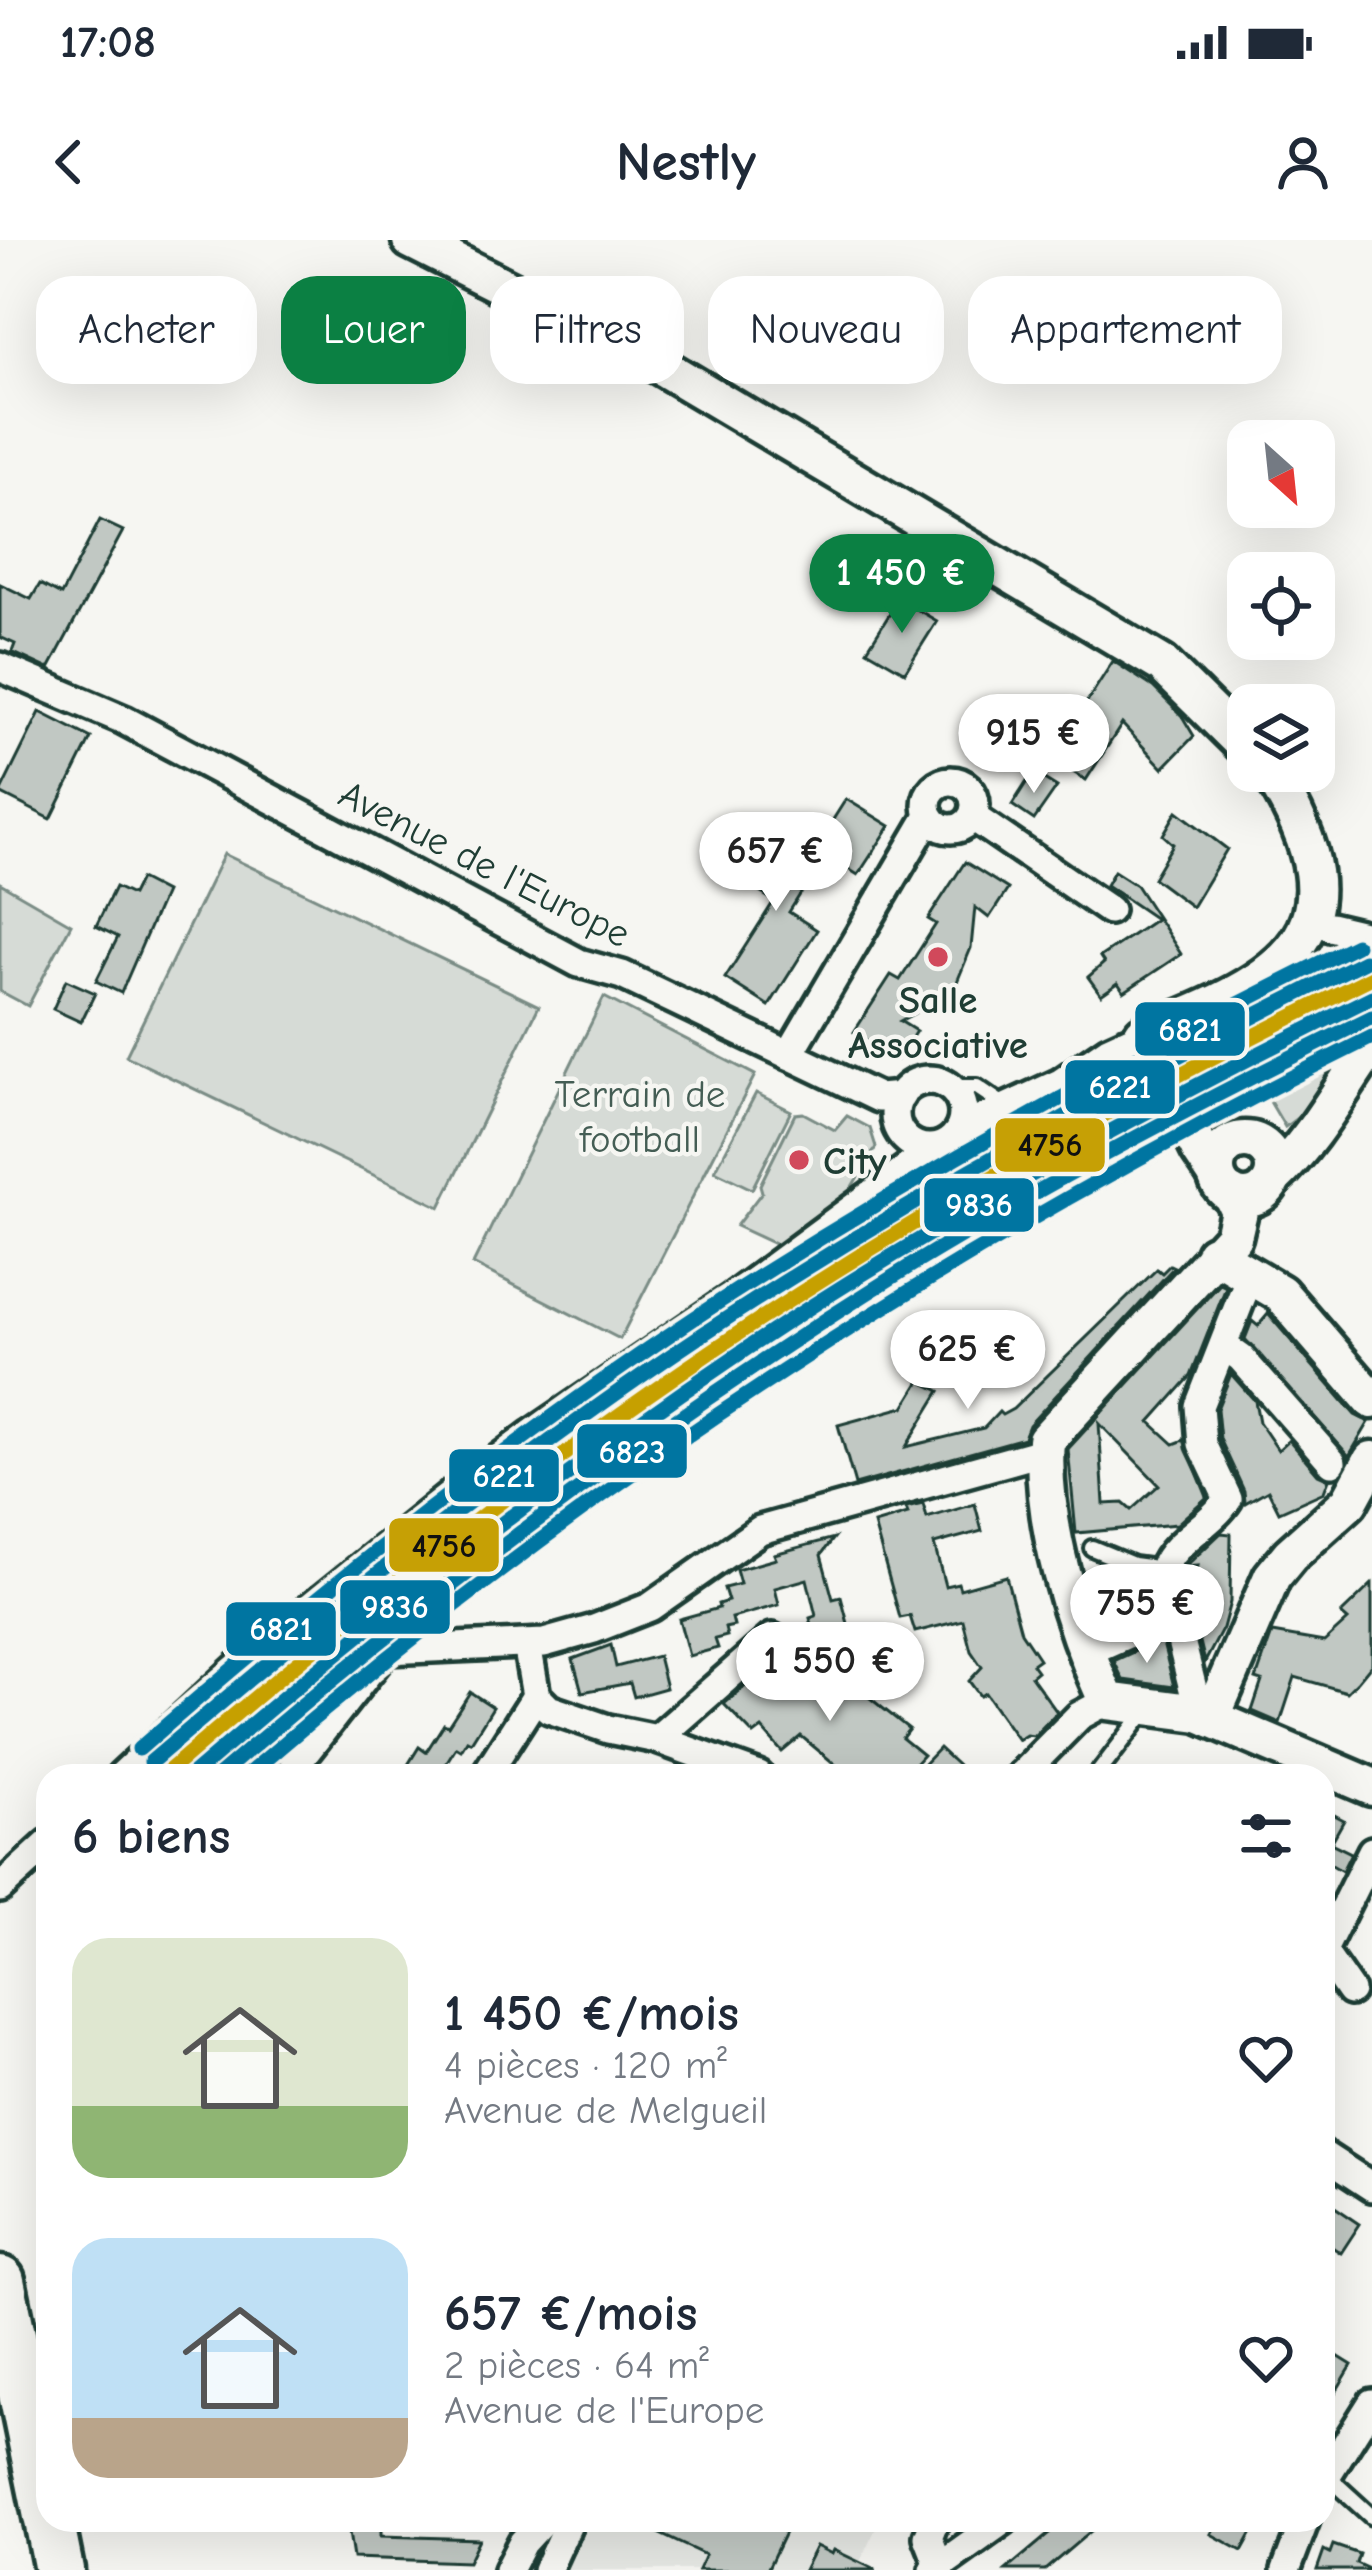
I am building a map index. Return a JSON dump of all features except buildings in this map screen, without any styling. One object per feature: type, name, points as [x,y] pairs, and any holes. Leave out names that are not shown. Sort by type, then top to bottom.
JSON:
[{"type":"highway","points":[[0,2281],[36,2459]]},
{"type":"highway","points":[[51,2532],[59,2570]]},
{"type":"street","points":[[411,240],[659,365],[1162,664],[1227,727]]},
{"type":"street","name":"Avenue de l'Europe","points":[[0,667],[124,720],[579,964],[622,975],[794,1058],[890,1097]]},
{"type":"street","points":[[794,1058],[937,837],[938,822],[929,793],[950,781],[972,792],[973,817]]},
{"type":"street","points":[[896,1172],[901,1132],[890,1097],[928,1080],[958,1107],[1001,1111],[1060,1083],[1108,1050],[1261,988],[1308,956],[1330,927],[1337,880],[1327,847],[1309,814],[1289,792]]},
{"type":"street","points":[[938,822],[962,827],[973,817]]},
{"type":"street","points":[[973,817],[1109,910]]},
{"type":"street","points":[[1330,927],[1372,937]]},
{"type":"street","points":[[1143,1034],[1187,1120],[1246,1184]]},
{"type":"street","points":[[1246,1184],[1310,1138],[1319,1118],[1372,1045]]},
{"type":"street","points":[[134,1764],[239,1666],[456,1491],[733,1297],[896,1172],[954,1138],[958,1107]]},
{"type":"street","points":[[1246,1184],[1220,1154],[1246,1142],[1284,1137],[1319,1118]]},
{"type":"street","points":[[1187,1120],[1208,1135],[1246,1142],[1272,1158],[1246,1184],[1224,1346],[1199,1406],[1202,1444],[1228,1499],[1217,1516],[1167,1558],[1163,1569],[1205,1715]]},
{"type":"street","points":[[901,1132],[912,1144],[934,1148]]},
{"type":"street","points":[[1235,1267],[1280,1293],[1298,1310],[1372,1400]]},
{"type":"street","points":[[1107,1701],[1085,1653],[1054,1538],[1045,1450],[1050,1433],[1235,1267]]},
{"type":"street","points":[[1224,1346],[1241,1358],[1332,1462]]},
{"type":"street","points":[[296,1764],[386,1650],[527,1644],[594,1629],[650,1607],[760,1530],[1045,1450]]},
{"type":"street","points":[[1205,1715],[1272,1576],[1348,1502],[1372,1460]]},
{"type":"street","points":[[1085,1653],[1175,1613]]},
{"type":"street","points":[[657,1739],[772,1638]]},
{"type":"street","points":[[527,1644],[536,1696],[549,1708],[725,1764]]},
{"type":"street","points":[[492,1764],[536,1696]]},
{"type":"street","points":[[1032,1764],[1078,1716],[1107,1701],[1205,1715],[1319,1764]]},
{"type":"street","points":[[1335,1771],[1372,1787]]},
{"type":"street","points":[[1335,1927],[1372,1851]]},
{"type":"street","points":[[0,1888],[36,1855]]},
{"type":"street","points":[[1335,1968],[1350,1990]]},
{"type":"street","points":[[1335,2163],[1372,2187]]},
{"type":"street","points":[[1335,2459],[1372,2403]]},
{"type":"street","points":[[508,2570],[532,2532]]},
{"type":"street","points":[[547,2570],[564,2532]]},
{"type":"street","points":[[930,2532],[938,2569],[988,2532]]},
{"type":"street","points":[[1286,2570],[1300,2532]]},
{"type":"lane","points":[[958,1107],[960,1084],[991,1093],[1001,1111]]},
{"type":"lane","points":[[1092,1548],[1132,1565],[1163,1569]]},
{"type":"lane","points":[[1105,1764],[1147,1709]]},
{"type":"lane","points":[[1335,2485],[1372,2517]]},
{"type":"shaded area","points":[[583,2532],[874,2532],[856,2570],[566,2570]]},
{"type":"green space","points":[[224,854],[539,1006],[440,1207],[126,1056]]},
{"type":"green space","points":[[0,883],[71,924],[28,1006],[0,991]]},
{"type":"green space","name":"Terrain de football","points":[[604,997],[755,1075],[620,1339],[473,1264]]},
{"type":"green space","points":[[1339,1035],[1347,1049],[1305,1112],[1285,1127],[1259,1083]]},
{"type":"green space","points":[[756,1093],[791,1111],[752,1189],[715,1171]]},
{"type":"green space","points":[[803,1113],[835,1130],[847,1116],[870,1128],[876,1147],[842,1203],[777,1245],[736,1226],[762,1192],[760,1185],[795,1114]]},
{"type":"transit line","name":"6821","points":[[139,1749],[423,1514],[570,1404],[722,1300],[1034,1113],[1356,945]]},
{"type":"transit line","name":"6221","points":[[151,1762],[434,1529],[581,1419],[732,1315],[1043,1129],[1364,961]]},
{"type":"transit line","name":"4756","points":[[177,1764],[444,1545],[589,1436],[739,1333],[892,1236],[1050,1145],[1372,977]]},
{"type":"transit line","name":"9836","points":[[205,1764],[462,1554],[746,1349],[1053,1163],[1372,997]]},
{"type":"transit line","name":"6823","points":[[232,1764],[383,1639],[552,1509],[816,1326],[1078,1169],[1372,1017]]},
{"type":"transit line","points":[[260,1764],[511,1562],[785,1370],[1071,1196],[1372,1037]]},
{"type":"place","name":"Salle Associative","points":[[938,957]]},
{"type":"place","name":"City","points":[[799,1160]]}]
